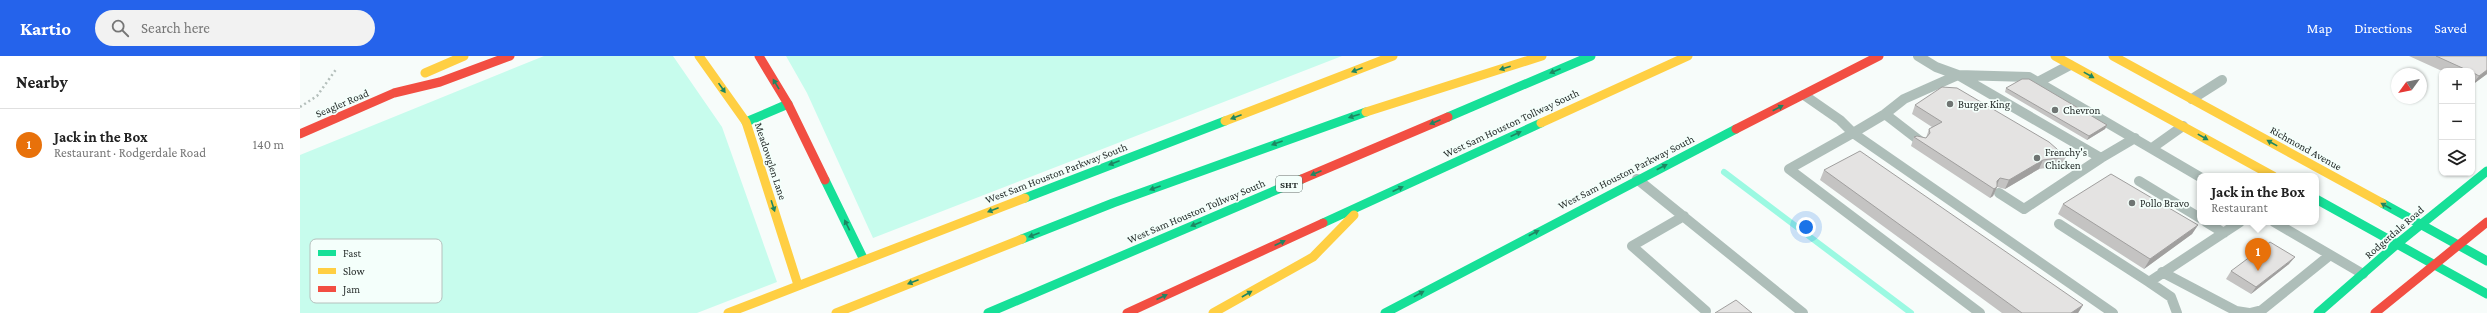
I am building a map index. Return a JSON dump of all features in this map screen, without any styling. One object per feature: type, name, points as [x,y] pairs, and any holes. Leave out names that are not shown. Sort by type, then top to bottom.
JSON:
[{"type":"main road","name":"Seagler Road","points":[[394,93],[423,73],[464,56]]},
{"type":"main road","name":"Seagler Road","points":[[300,134],[394,93],[440,82],[510,56]]},
{"type":"main road","name":"Meadowglen Lane","points":[[699,56],[746,122],[798,285]]},
{"type":"main road","points":[[759,56],[788,104],[864,260]]},
{"type":"main road","name":"West Sam Houston Parkway South","points":[[728,313],[1394,56]]},
{"type":"main road","points":[[836,313],[1113,204],[1326,125],[1542,56]]},
{"type":"main road","name":"West Sam Houston Tollway South","points":[[988,313],[1591,56]]},
{"type":"main road","name":"West Sam Houston Tollway South","points":[[1126,313],[1688,56]]},
{"type":"main road","name":"West Sam Houston Parkway South","points":[[1385,313],[1637,179],[1804,95],[1872,58],[1879,56]]},
{"type":"main road","points":[[2054,56],[2268,173]]},
{"type":"main road","name":"Richmond Avenue","points":[[2113,56],[2487,261]]},
{"type":"main road","points":[[746,122],[788,104]]},
{"type":"main road","name":"Rodgerdale Road","points":[[2318,313],[2364,274],[2396,244],[2487,171]]},
{"type":"main road","points":[[2319,201],[2487,294]]},
{"type":"main road","points":[[1213,313],[1313,257],[1363,205]]},
{"type":"main road","points":[[2375,313],[2487,222]]},
{"type":"lane","points":[[1918,56],[1936,67],[1958,75],[2101,158]]},
{"type":"lane","points":[[2038,82],[2070,65]]},
{"type":"lane","points":[[1980,313],[1789,170],[1885,114],[1904,99],[1958,75],[2029,77],[2197,175]]},
{"type":"lane","points":[[2192,99],[2222,80]]},
{"type":"lane","points":[[1804,95],[1840,120],[1853,133],[2113,313]]},
{"type":"lane","points":[[1885,114],[1898,126],[1920,141]]},
{"type":"lane","points":[[2152,148],[2183,126]]},
{"type":"lane","points":[[1999,193],[2024,209],[2101,158],[2135,138]]},
{"type":"lane","points":[[1637,179],[1804,313]]},
{"type":"lane","points":[[2139,181],[2197,216]]},
{"type":"lane","points":[[1684,216],[1632,246],[1706,311]]},
{"type":"lane","points":[[2059,224],[2171,297],[2177,313]]},
{"type":"lane","points":[[2211,225],[2224,233]]},
{"type":"lane","points":[[2149,282],[2162,272],[2236,225]]},
{"type":"lane","points":[[2279,225],[2364,274]]},
{"type":"lane","points":[[2162,272],[2236,311],[2249,313],[2262,310],[2330,255]]},
{"type":"path","points":[[300,107],[317,96],[337,68]]},
{"type":"green space","points":[[544,56],[673,56],[722,127],[777,282],[697,313],[300,313],[300,155]]},
{"type":"green space","points":[[786,56],[1342,56],[873,238],[807,93]]},
{"type":"building","points":[[2436,56],[2487,56],[2487,70],[2479,76],[2475,74],[2475,68],[2462,68]]},
{"type":"building","name":"Chevron","points":[[2022,79],[2029,79],[2107,125],[2089,136],[2006,88]]},
{"type":"building","points":[[1942,87],[1957,88],[2049,142],[2066,157],[2043,160],[2009,180],[2000,178],[1997,181],[1997,187],[1994,189],[1914,137],[1917,136],[1926,138],[1930,133],[1929,129],[1942,122],[1915,105]]},
{"type":"building","points":[[1860,151],[2083,305],[2071,313],[2022,313],[1824,170]]},
{"type":"building","points":[[2111,174],[2198,225],[2150,259],[2063,204]]},
{"type":"building","points":[[2270,242],[2295,257],[2256,287],[2231,271]]},
{"type":"building","points":[[1736,300],[1752,313],[1715,313]]},
{"type":"waterway","points":[[1724,172],[1911,313]]},
{"type":"traffic: fast","points":[[1448,117],[1591,56]]},
{"type":"traffic: fast","points":[[746,122],[788,104]]},
{"type":"traffic: fast","points":[[1022,239],[1113,203],[1366,112]]},
{"type":"traffic: fast","points":[[1025,198],[1225,121]]},
{"type":"traffic: fast","points":[[1323,223],[1541,123]]},
{"type":"traffic: fast","points":[[1385,313],[1736,129]]},
{"type":"traffic: fast","points":[[2318,313],[2397,244],[2487,171]]},
{"type":"traffic: fast","points":[[988,313],[1302,179]]},
{"type":"traffic: fast","points":[[825,180],[864,260]]},
{"type":"traffic: fast","points":[[2319,201],[2487,294]]},
{"type":"traffic: fast","points":[[2382,203],[2487,261]]},
{"type":"traffic: slow","points":[[425,73],[464,56]]},
{"type":"traffic: slow","points":[[699,56],[746,122],[798,285]]},
{"type":"traffic: slow","points":[[1225,121],[1393,56]]},
{"type":"traffic: slow","points":[[1366,112],[1542,56]]},
{"type":"traffic: slow","points":[[1541,123],[1688,56]]},
{"type":"traffic: slow","points":[[2055,56],[2268,173]]},
{"type":"traffic: slow","points":[[2113,56],[2382,203]]},
{"type":"traffic: slow","points":[[728,313],[1025,198]]},
{"type":"traffic: slow","points":[[1213,313],[1313,257],[1354,215]]},
{"type":"traffic: slow","points":[[836,313],[1022,239]]},
{"type":"traffic: jam","points":[[300,134],[394,93],[440,82],[510,56]]},
{"type":"traffic: jam","points":[[759,56],[788,104],[825,180]]},
{"type":"traffic: jam","points":[[1736,129],[1879,56]]},
{"type":"traffic: jam","points":[[1302,179],[1448,117]]},
{"type":"traffic: jam","points":[[2375,313],[2487,222]]},
{"type":"traffic: jam","points":[[1127,313],[1323,223]]},
{"type":"place","name":"Burger King","points":[[1950,104]]},
{"type":"place","name":"Chevron","points":[[2055,110]]},
{"type":"place","name":"Frenchy's Chicken","points":[[2037,158]]},
{"type":"place","name":"Pollo Bravo","points":[[2132,203]]},
{"type":"place","name":"Jack in the Box","points":[[2258,271]]}]
